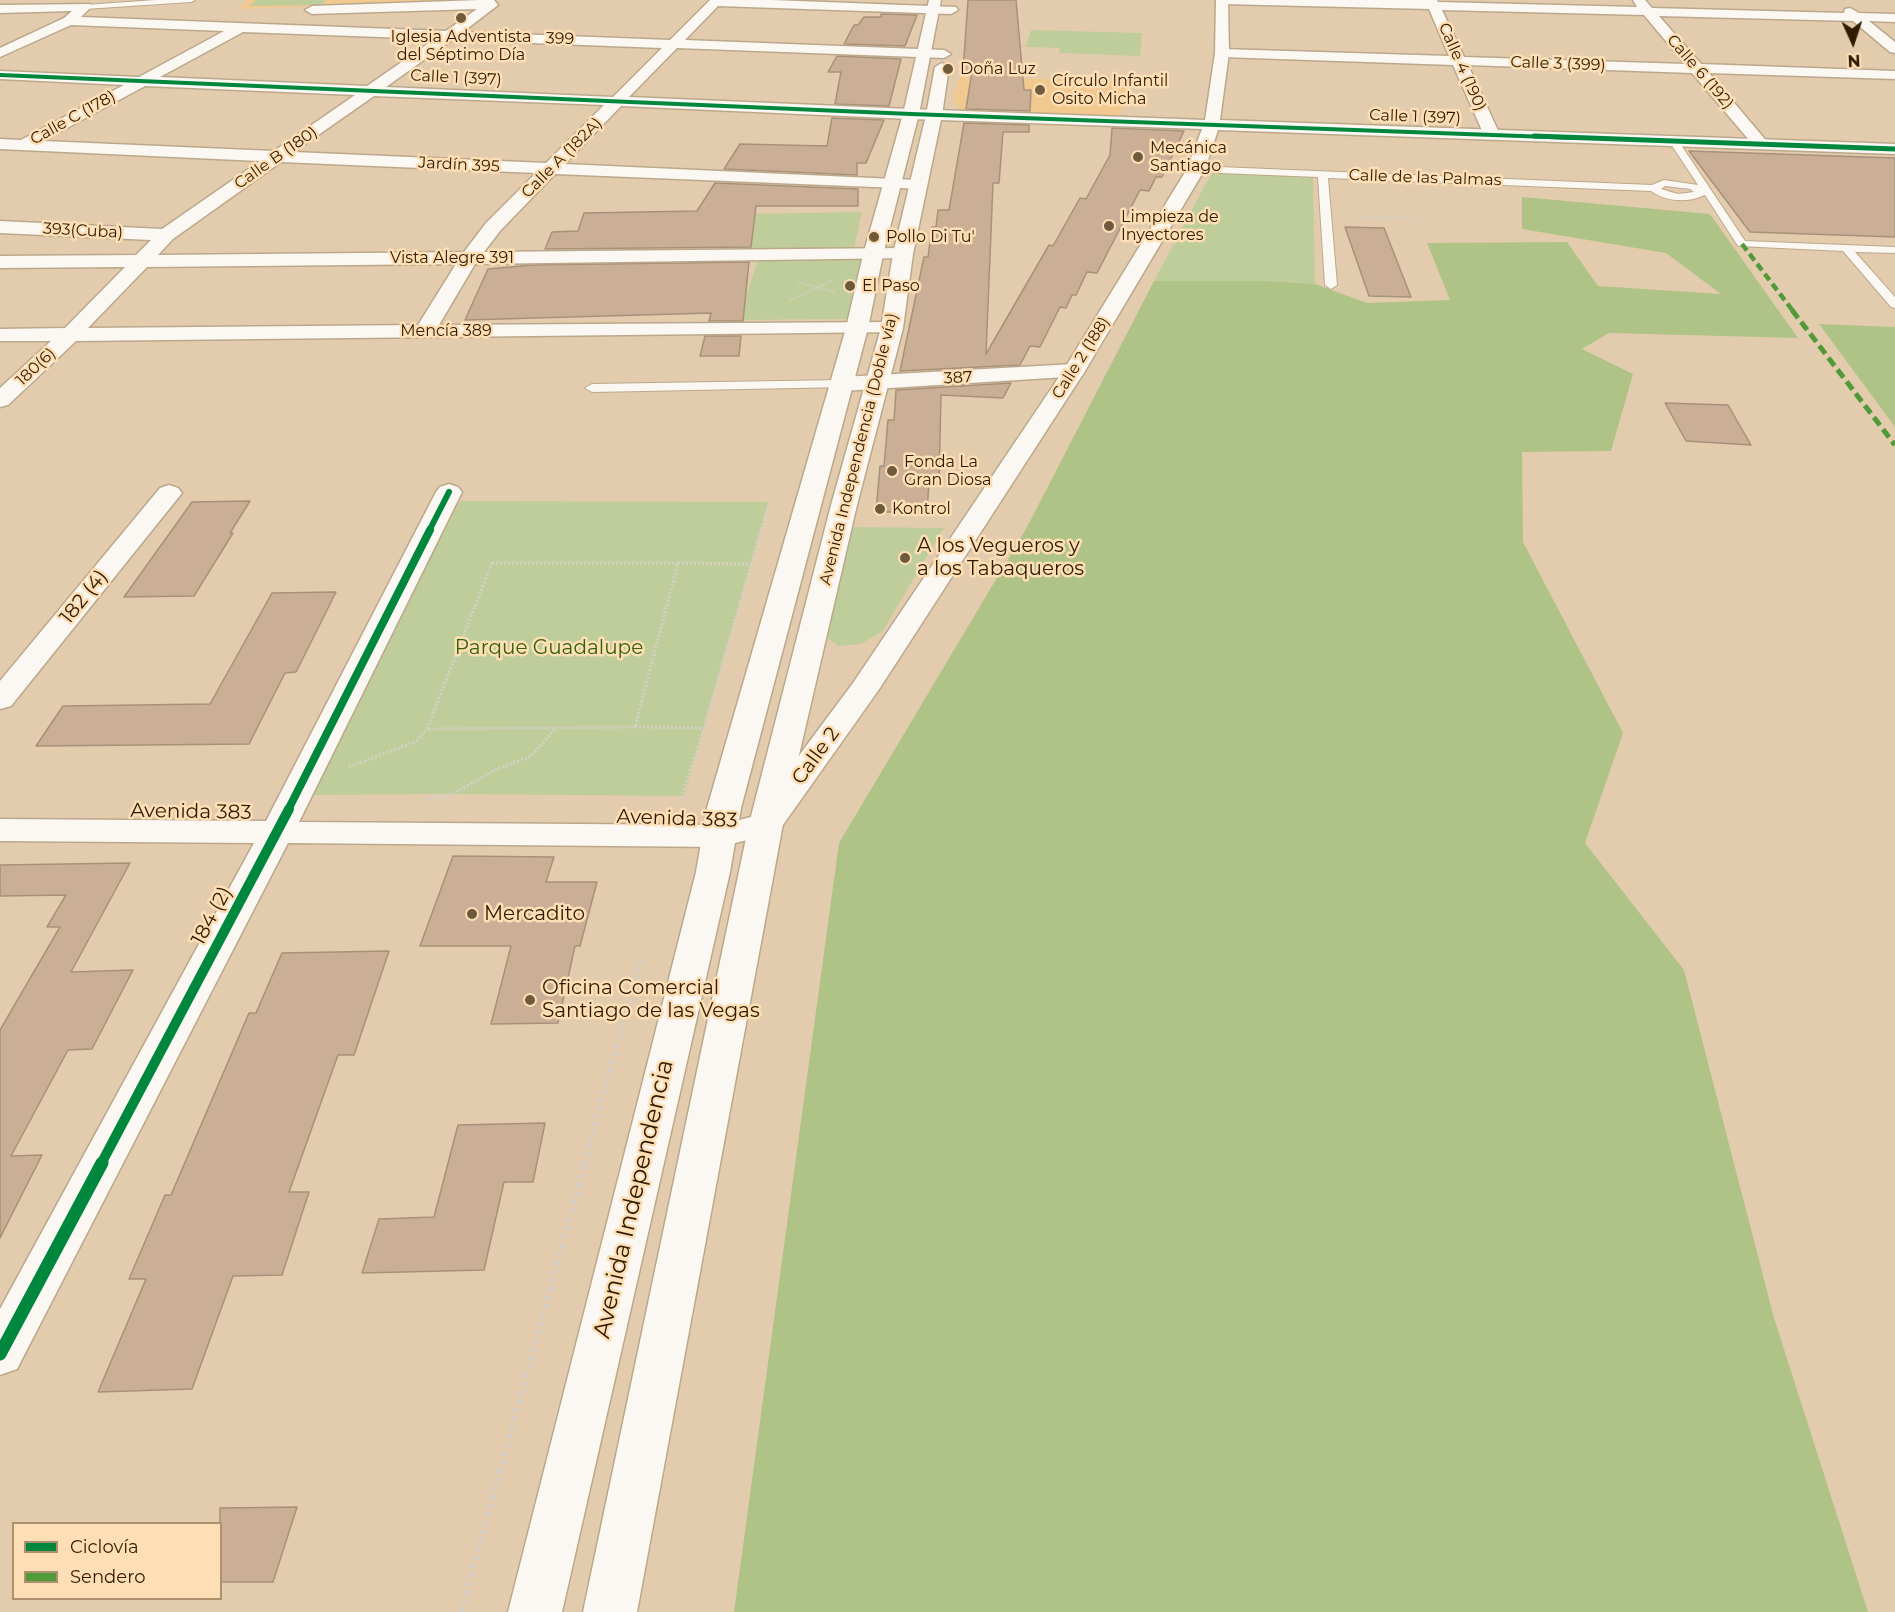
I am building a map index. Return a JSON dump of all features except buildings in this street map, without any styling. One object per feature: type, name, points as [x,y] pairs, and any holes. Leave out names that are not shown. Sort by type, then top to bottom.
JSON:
[{"type":"street","points":[[1222,0],[1642,5],[1895,18]]},
{"type":"street","name":"Calle 2 (188)","points":[[865,688],[1074,372],[1196,169],[1212,124],[1222,53],[1222,0]]},
{"type":"street","points":[[1835,0],[1895,50]]},
{"type":"street","points":[[717,1],[943,5]]},
{"type":"street","name":"Calle A (182A)","points":[[425,331],[469,258],[493,227],[717,1]]},
{"type":"street","points":[[301,10],[489,2]]},
{"type":"street","name":"Calle B (180)","points":[[71,334],[166,235],[448,35],[489,2]]},
{"type":"street","points":[[0,9],[90,3]]},
{"type":"street","points":[[0,53],[71,19],[90,3]]},
{"type":"street","name":"Calle 4 (190)","points":[[1433,3],[1461,61],[1492,135]]},
{"type":"street","name":"Avenida Independencia (Doble vía)","points":[[766,824],[844,505],[892,328],[903,254],[934,115],[934,54],[943,5]]},
{"type":"street","name":"Calle 6 (192)","points":[[1642,5],[1761,144]]},
{"type":"street","points":[[71,19],[217,13]]},
{"type":"street","name":"399","points":[[71,19],[934,54]]},
{"type":"street","name":"Calle C (178)","points":[[0,158],[241,27]]},
{"type":"street","name":"Calle 3 (399)","points":[[1222,53],[1895,75]]},
{"type":"street","name":"Avenida Independencia (Doble vía)","points":[[725,813],[842,384],[873,255],[911,114],[934,54]]},
{"type":"street","name":"Calle 1 (397)","points":[[0,75],[372,89],[934,115],[1895,149]]},
{"type":"street","name":"Jardín 395","points":[[0,144],[917,185]]},
{"type":"street","name":"393(Cuba)","points":[[0,227],[166,235]]},
{"type":"street","name":"Vista Alegre 391","points":[[0,262],[903,254]]},
{"type":"street","name":"Mencía 389","points":[[0,335],[892,328]]},
{"type":"street","name":"180(6)","points":[[0,400],[71,334]]},
{"type":"street","name":"387","points":[[842,384],[1074,372]]},
{"type":"street","name":"184 (2)","points":[[0,1354],[281,822],[449,492]]},
{"type":"street","name":"182 (4)","points":[[0,700],[169,493]]},
{"type":"street","name":"Calle 2","points":[[766,824],[865,688]]},
{"type":"street","name":"Avenida 383","points":[[0,810],[281,822],[375,814],[675,817],[725,813]]},
{"type":"street","name":"Avenida 383","points":[[0,830],[725,813],[766,824]]},
{"type":"street","name":"Avenida Independencia","points":[[536,1612],[725,813]]},
{"type":"street","points":[[610,1612],[766,824]]},
{"type":"lane","points":[[90,3],[191,0]]},
{"type":"lane","points":[[1674,141],[1742,244],[1895,250]]},
{"type":"lane","name":"Calle de las Palmas","points":[[1196,169],[1655,188],[1659,193],[1680,197],[1699,195],[1709,191]]},
{"type":"lane","points":[[1323,174],[1331,285]]},
{"type":"lane","points":[[1846,248],[1895,303]]},
{"type":"lane","points":[[592,388],[842,384]]},
{"type":"path","points":[[1391,218],[1425,219]]},
{"type":"path","points":[[675,817],[704,728],[769,502]]},
{"type":"path","points":[[339,770],[417,741],[427,729],[492,563],[678,563],[635,727]]},
{"type":"path","points":[[375,814],[453,794],[495,770],[531,756],[556,727]]},
{"type":"path","points":[[427,729],[635,727],[747,729]]},
{"type":"path","points":[[461,1612],[642,955]]},
{"type":"shaded area","points":[[247,0],[472,0],[238,9]]},
{"type":"shaded area","name":"Círculo Infantil Osito Micha","points":[[959,77],[1127,81],[1120,118],[962,113],[953,98]]},
{"type":"green space","points":[[256,0],[325,0],[321,5],[249,6]]},
{"type":"green space","points":[[1031,30],[1142,33],[1140,56],[1059,53],[1060,48],[1026,47]]},
{"type":"green space","points":[[1212,172],[1313,177],[1315,284],[1265,281],[1154,281]]},
{"type":"green space","points":[[1522,197],[1710,214],[1798,338],[1609,333],[1582,349],[1633,374],[1611,451],[1522,452],[1523,542],[1623,733],[1585,843],[1684,970],[1774,1318],[1868,1612],[734,1612],[839,843],[1026,529],[1154,281],[1265,281],[1315,284],[1367,303],[1450,300],[1427,243],[1567,242],[1598,286],[1721,294],[1666,253],[1522,229]]},
{"type":"green space","points":[[862,212],[854,249],[736,250],[743,214]]},
{"type":"green space","points":[[758,260],[861,260],[850,319],[738,320]]},
{"type":"green space","points":[[1819,324],[1895,327],[1895,427]]},
{"type":"green space","name":"Parque Guadalupe","points":[[460,501],[769,502],[684,796],[306,795]]},
{"type":"green space","points":[[851,527],[944,528],[882,632],[860,644],[838,646],[826,637]]},
{"type":"marked path","points":[[1742,244],[1895,445]]},
{"type":"cycle path","points":[[0,75],[911,114],[1895,149]]},
{"type":"cycle path","points":[[0,1354],[277,832],[449,492]]},
{"type":"place","name":"Iglesia Adventista del Séptimo Día","points":[[461,18]]},
{"type":"place","name":"Doña Luz","points":[[948,69]]},
{"type":"place","name":"Círculo Infantil Osito Micha","points":[[1040,90]]},
{"type":"place","name":"Mecánica Santiago","points":[[1138,157]]},
{"type":"place","name":"Limpieza de Inyectores","points":[[1109,226]]},
{"type":"place","name":"Pollo Di Tu'","points":[[874,237]]},
{"type":"place","name":"El Paso","points":[[850,286]]},
{"type":"place","name":"Fonda La Gran Diosa","points":[[892,471]]},
{"type":"place","name":"Kontrol","points":[[880,509]]},
{"type":"place","name":"A los Vegueros y a los Tabaqueros","points":[[905,558]]},
{"type":"place","name":"Mercadito","points":[[472,914]]},
{"type":"place","name":"Oficina Comercial Santiago de las Vegas","points":[[530,1000]]}]
